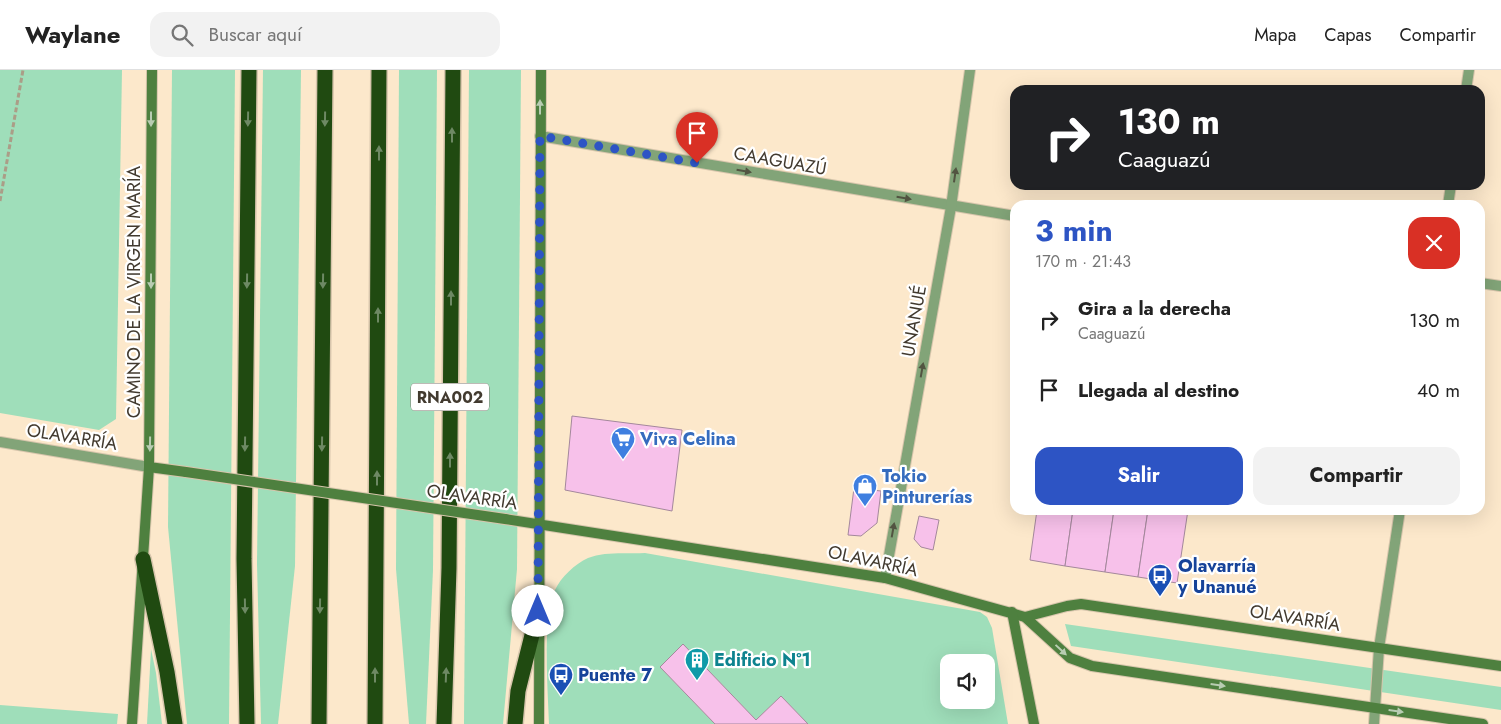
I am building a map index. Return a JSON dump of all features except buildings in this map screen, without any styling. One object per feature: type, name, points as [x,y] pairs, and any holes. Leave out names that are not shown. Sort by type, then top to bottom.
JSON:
[{"type":"highway","points":[[247,724],[244,559],[249,70]]},
{"type":"highway","points":[[319,724],[325,70]]},
{"type":"highway","points":[[375,724],[379,70]]},
{"type":"highway","name":"RNA002","points":[[444,724],[449,568],[453,70]]},
{"type":"highway","points":[[143,559],[168,672],[175,724]]},
{"type":"highway","points":[[515,724],[518,691],[538,611]]},
{"type":"street","name":"CAMINO DE LA VIRGEN MARÍA","points":[[132,724],[149,467],[152,70]]},
{"type":"street","points":[[539,724],[538,523],[541,70]]},
{"type":"street","name":"UNANUÉ","points":[[885,578],[951,207],[970,70]]},
{"type":"street","points":[[1467,85],[1469,70]]},
{"type":"street","name":"CAAGUAZÚ","points":[[540,136],[951,207],[1010,215]]},
{"type":"street","points":[[1485,284],[1501,286]]},
{"type":"street","name":"OLAVARRÍA","points":[[0,442],[149,467],[538,523],[885,578],[1025,617],[1070,658],[1092,666],[1483,724]]},
{"type":"street","points":[[1374,724],[1377,708],[1378,648],[1399,515]]},
{"type":"street","name":"OLAVARRÍA","points":[[1025,617],[1081,604],[1501,666]]},
{"type":"street","points":[[1012,612],[1034,724]]},
{"type":"path","points":[[0,201],[22,70]]},
{"type":"green space","points":[[0,70],[122,70],[116,419],[99,430],[0,413]]},
{"type":"green space","points":[[172,70],[235,70],[229,724],[187,724],[168,527]]},
{"type":"green space","points":[[263,70],[301,70],[295,566],[278,724],[261,724],[257,564]]},
{"type":"green space","points":[[399,70],[437,70],[433,570],[426,724],[409,724],[396,569]]},
{"type":"green space","points":[[469,70],[521,70],[517,569],[503,724],[464,724]]},
{"type":"green space","points":[[645,553],[980,612],[987,617],[992,628],[1008,724],[808,724],[781,696],[756,720],[683,644],[660,667],[715,724],[549,724],[547,635],[548,617],[555,590],[561,580],[578,564],[588,558],[609,554]]},
{"type":"green space","points":[[1065,624],[1501,687],[1501,710],[1071,646]]},
{"type":"green space","points":[[151,649],[156,673],[162,724],[147,724]]},
{"type":"green space","points":[[0,705],[118,714],[117,724],[0,724]]},
{"type":"place","name":"Viva Celina","points":[[623,460]]},
{"type":"place","name":"Tokio Pinturerías","points":[[865,507]]},
{"type":"place","name":"Olavarría y Unanué","points":[[1160,597]]},
{"type":"place","name":"Edificio N°1","points":[[697,681]]},
{"type":"place","name":"Puente 7","points":[[561,696]]},
{"type":"route","points":[[538,611],[540,136],[697,163]]}]
